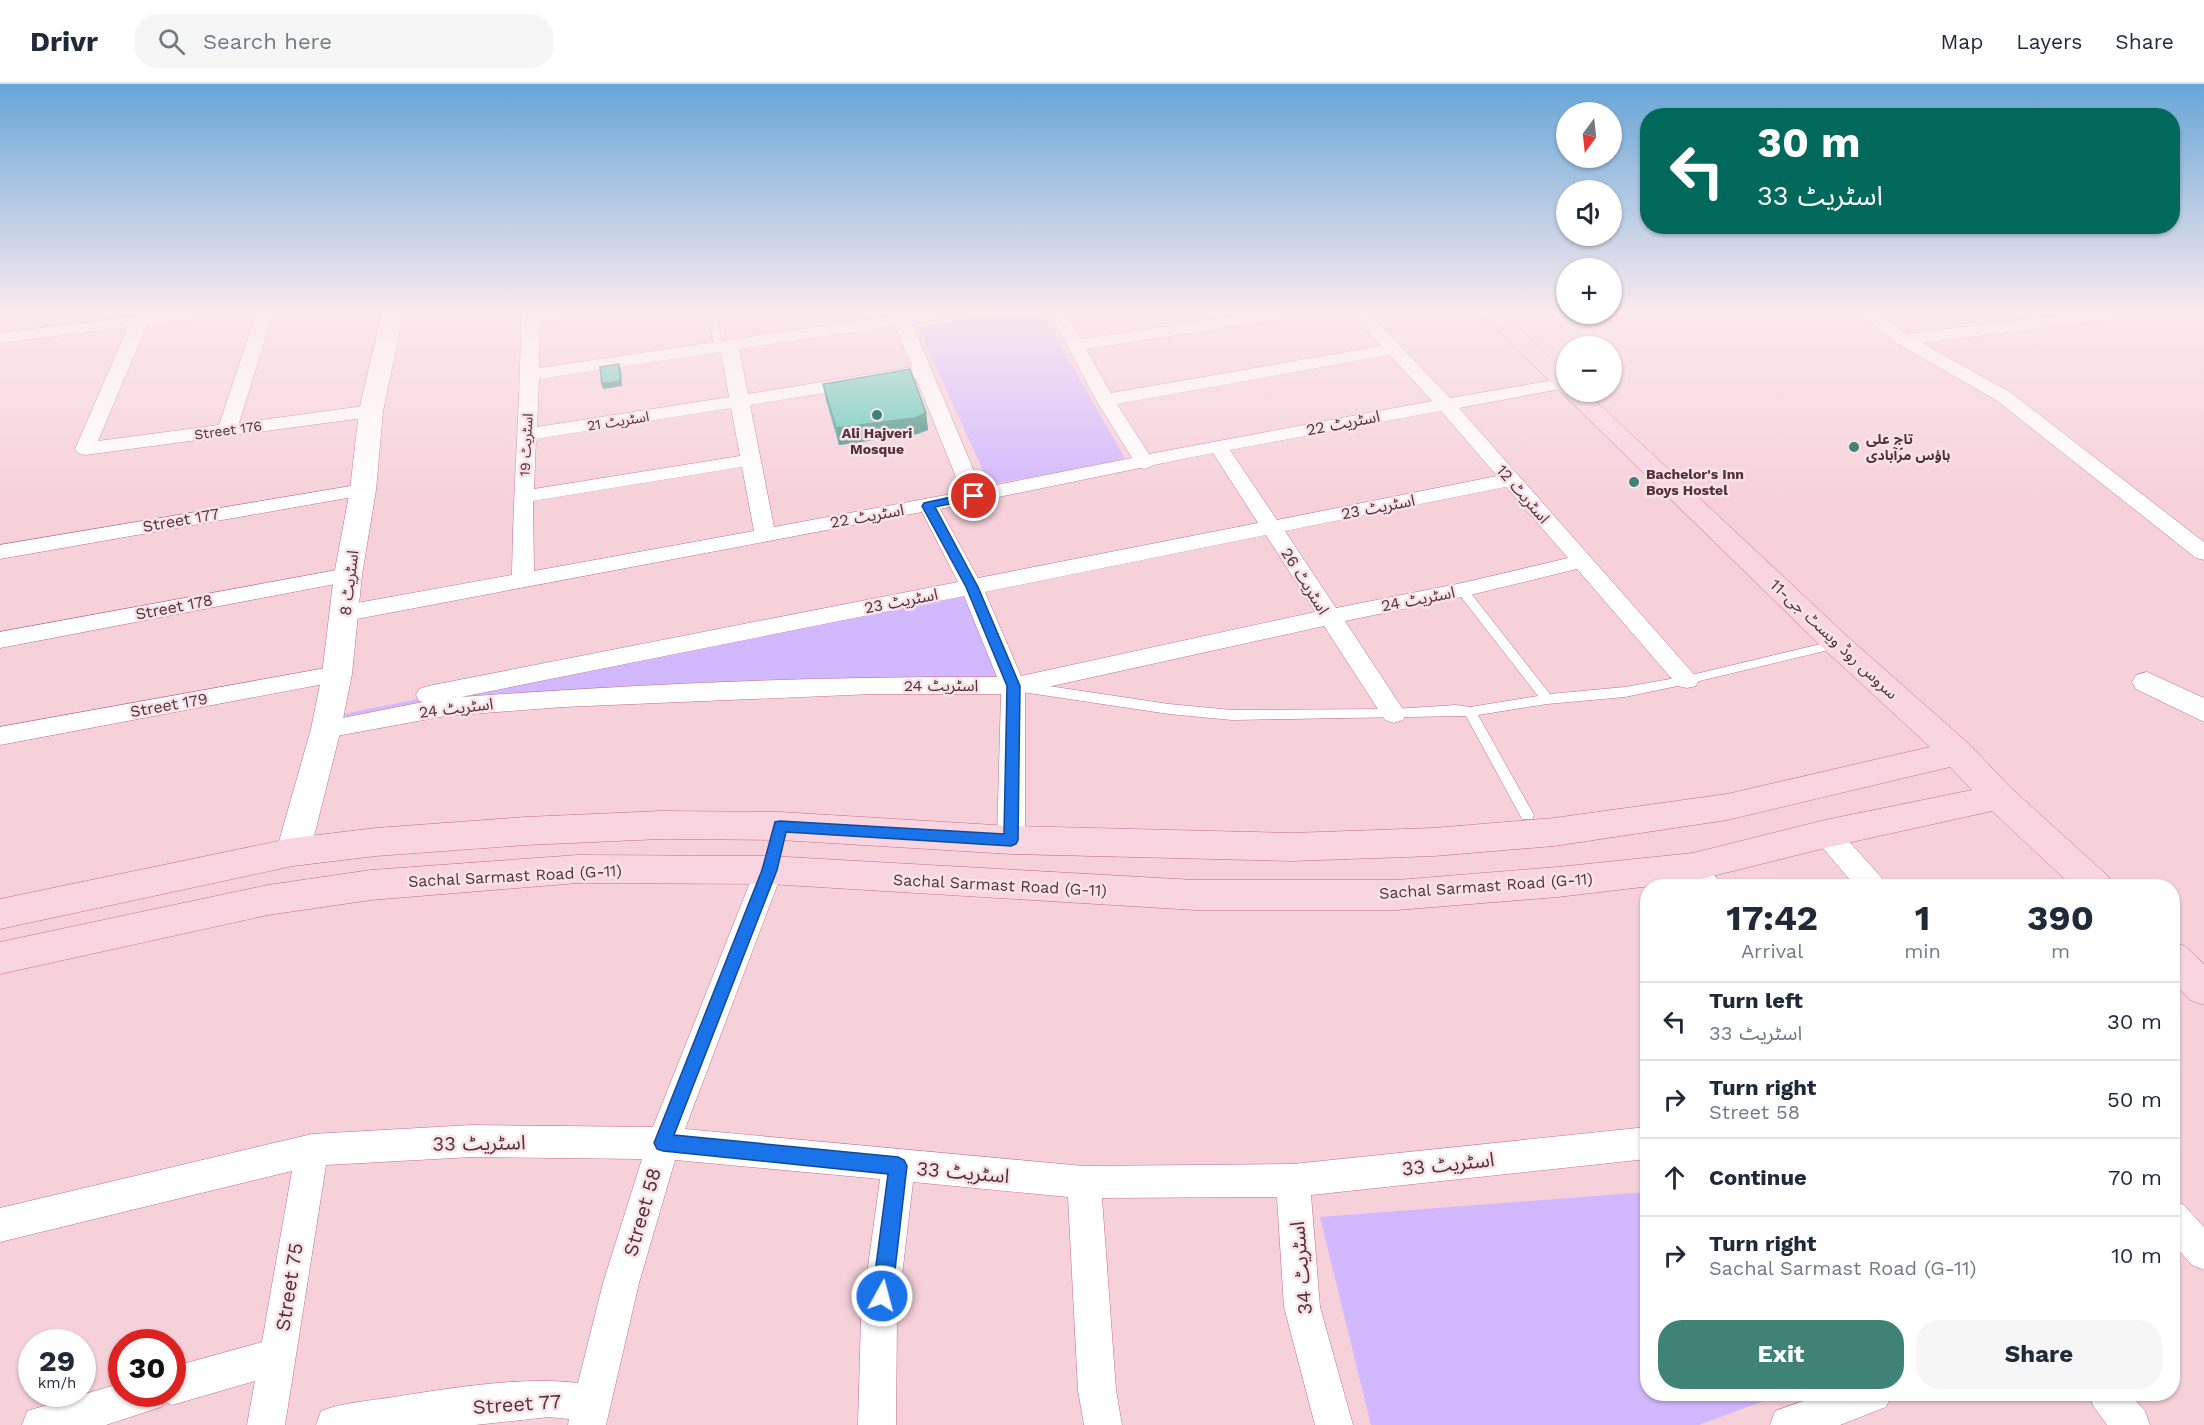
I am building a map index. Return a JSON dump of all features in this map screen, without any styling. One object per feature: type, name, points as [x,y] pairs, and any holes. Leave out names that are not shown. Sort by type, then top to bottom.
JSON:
[{"type":"main road","name":"سروس روڈ ویسٹ جی-11","points":[[1585,402],[1837,644],[1957,753],[1999,797],[2087,879]]},
{"type":"main road","points":[[0,914],[293,852],[375,842],[537,831],[661,825],[780,826],[1011,840],[1292,847],[1434,842],[1554,832],[1727,807],[1957,753]]},
{"type":"main road","name":"Sachal Sarmast Road (G-11)","points":[[1644,879],[1701,877],[1825,834],[1999,797]]},
{"type":"main road","points":[[770,870],[780,826]]},
{"type":"main road","name":"Sachal Sarmast Road (G-11)","points":[[0,958],[268,900],[371,885],[578,869],[770,870],[1195,895],[1397,895],[1558,882],[1640,879]]},
{"type":"main road","points":[[2180,966],[2204,988]]},
{"type":"street","name":"Street 176","points":[[117,374],[85,449],[371,411]]},
{"type":"street","points":[[227,430],[245,374]]},
{"type":"street","name":"اسٹریٹ 8","points":[[293,852],[337,674],[346,614],[348,575],[363,489],[371,411],[379,374]]},
{"type":"street","points":[[530,375],[539,374]]},
{"type":"street","points":[[731,374],[765,534]]},
{"type":"street","name":"اسٹریٹ 21","points":[[526,435],[908,374]]},
{"type":"street","points":[[924,374],[974,496]]},
{"type":"street","points":[[1091,374],[1144,463]]},
{"type":"street","points":[[1105,400],[1255,374]]},
{"type":"street","name":"اسٹریٹ 12","points":[[1417,374],[1687,680]]},
{"type":"street","points":[[1963,374],[2003,396],[2204,553]]},
{"type":"street","name":"اسٹریٹ 19","points":[[523,580],[523,497],[530,375]]},
{"type":"street","name":"اسٹریٹ 22","points":[[346,614],[765,534],[928,506],[1445,404],[1556,388]]},
{"type":"street","name":"اسٹریٹ 26","points":[[1218,447],[1394,714]]},
{"type":"street","points":[[523,497],[751,460]]},
{"type":"street","name":"اسٹریٹ 23","points":[[326,722],[972,587],[1510,480]]},
{"type":"street","name":"Street 177","points":[[0,552],[363,489]]},
{"type":"street","points":[[928,506],[972,587],[1014,686],[1011,840]]},
{"type":"street","name":"اسٹریٹ 24","points":[[326,722],[445,707],[563,698],[873,686],[1014,686],[1462,590],[1582,561]]},
{"type":"street","name":"Street 178","points":[[0,640],[348,575]]},
{"type":"street","name":"Street 179","points":[[0,736],[337,674]]},
{"type":"street","points":[[2147,682],[2204,711]]},
{"type":"street","points":[[1825,834],[1866,879]]},
{"type":"street","name":"Street 58","points":[[590,1414],[621,1283],[663,1143],[770,870]]},
{"type":"street","name":"اسٹریٹ 33","points":[[0,1225],[312,1150],[472,1142],[663,1143],[1084,1182],[1293,1180],[1640,1144]]},
{"type":"street","name":"Street 75","points":[[266,1425],[312,1150]]},
{"type":"street","points":[[877,1425],[879,1318],[898,1166]]},
{"type":"street","name":"اسٹریٹ 34","points":[[1293,1180],[1302,1307],[1334,1425]]},
{"type":"street","points":[[1084,1182],[1097,1390],[1103,1425]]},
{"type":"street","points":[[2180,1226],[2204,1253]]},
{"type":"street","points":[[186,1382],[277,1356]]},
{"type":"street","name":"Street 77","points":[[335,1425],[420,1412],[549,1398],[590,1414]]},
{"type":"street","points":[[1789,1425],[1854,1401]]},
{"type":"street","points":[[2112,1401],[2131,1425]]},
{"type":"street","points":[[41,1425],[108,1406]]},
{"type":"lane","points":[[1462,590],[1546,699]]},
{"type":"lane","points":[[1014,686],[1170,709],[1232,715],[1394,714],[1456,710],[1470,712],[1546,699],[1625,692],[1687,680],[1837,644]]},
{"type":"lane","points":[[1470,712],[1527,815]]},
{"type":"shaded area","points":[[939,374],[1077,374],[1127,462],[989,484]]},
{"type":"shaded area","points":[[969,590],[1004,682],[570,695],[330,725],[333,716]]},
{"type":"shaded area","points":[[1640,1193],[1640,1401],[1764,1401],[1699,1425],[1371,1425],[1320,1217]]},
{"type":"building","points":[[601,374],[620,374],[620,381],[602,384]]},
{"type":"building","name":"Ali Hajveri Mosque","points":[[883,374],[912,374],[926,413],[915,418],[836,428],[823,384]]},
{"type":"place","name":"Ali Hajveri Mosque","points":[[877,415]]},
{"type":"place","name":"تاج علی ہاؤس مرآبادی","points":[[1854,447]]},
{"type":"place","name":"Bachelor's Inn Boys Hostel","points":[[1634,482]]},
{"type":"route","points":[[882,1296],[898,1166],[663,1143],[770,870],[780,826],[1011,840],[1014,686],[972,587],[928,506],[974,496]]}]
